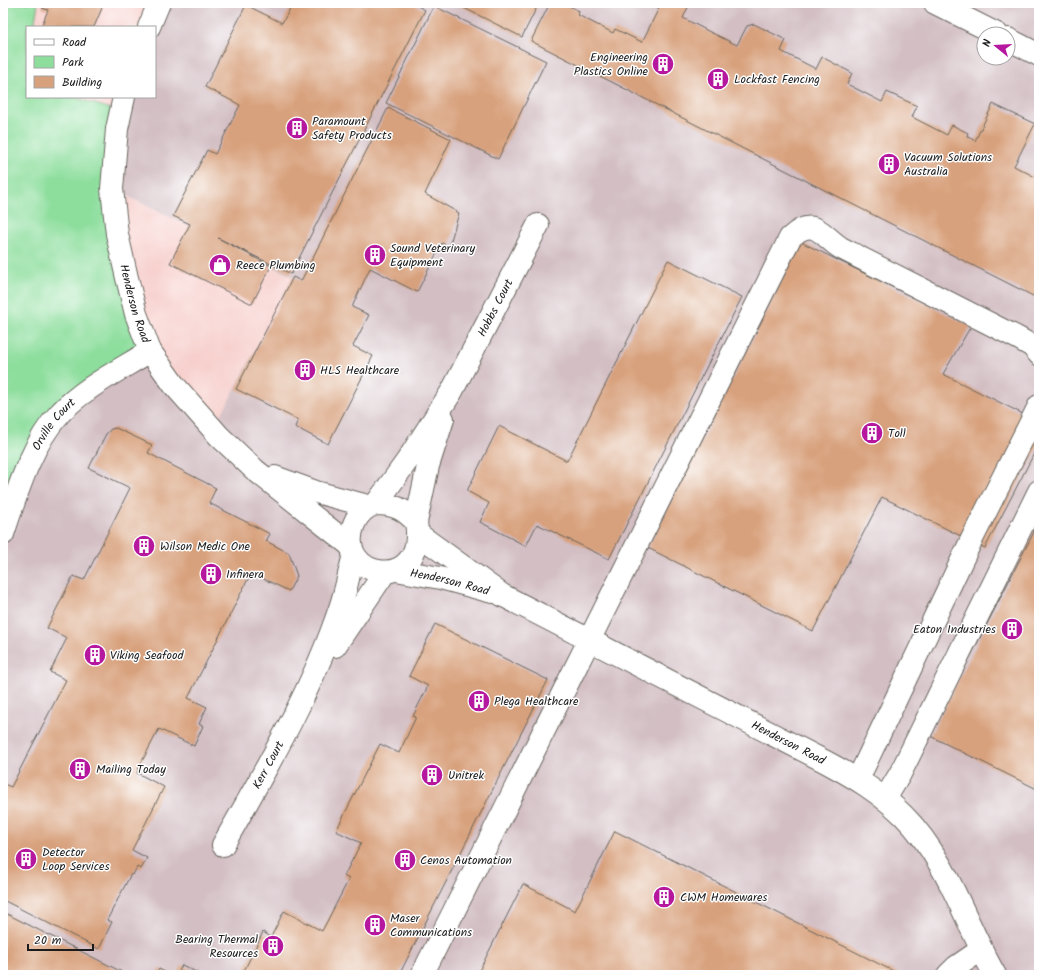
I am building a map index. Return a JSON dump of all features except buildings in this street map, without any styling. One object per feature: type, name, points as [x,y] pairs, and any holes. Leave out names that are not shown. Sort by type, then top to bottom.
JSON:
[{"type":"street","points":[[149,26],[159,3]]},
{"type":"street","points":[[935,3],[981,26]]},
{"type":"street","points":[[1016,43],[1039,54]]},
{"type":"street","name":"Henderson Road","points":[[124,98],[117,129],[112,189],[117,234],[126,278],[136,314],[150,351],[180,392],[219,436],[255,470],[352,550]]},
{"type":"street","name":"Hobbs Court","points":[[372,505],[407,462],[452,391],[538,225]]},
{"type":"street","points":[[422,975],[590,640],[782,251],[790,238],[798,230],[808,227],[818,228],[832,242],[841,248],[1018,338],[1032,346],[1039,354]]},
{"type":"street","name":"Orville Court","points":[[3,534],[28,465],[43,436],[60,414],[80,396],[150,351]]},
{"type":"street","name":"Hobbs Court","points":[[417,528],[428,466],[452,391]]},
{"type":"street","points":[[858,779],[971,541],[1039,406]]},
{"type":"street","name":"Henderson Road","points":[[255,470],[316,492],[372,505]]},
{"type":"street","points":[[885,799],[900,774],[1039,491]]},
{"type":"street","points":[[388,504],[400,508],[417,528],[418,544],[414,554],[407,563],[391,571],[369,569],[352,550],[350,532],[356,518],[372,505],[388,504]]},
{"type":"street","name":"Henderson Road","points":[[417,528],[502,595],[858,779],[885,799],[904,817],[930,850],[994,975]]},
{"type":"street","name":"Kerr Court","points":[[223,845],[310,683],[340,608],[352,550]]},
{"type":"street","name":"Henderson Road","points":[[391,571],[440,578],[502,595]]},
{"type":"street","name":"Kerr Court","points":[[310,683],[391,571]]},
{"type":"street","points":[[948,975],[956,967],[981,950]]},
{"type":"shaded area","points":[[38,3],[159,3],[149,26],[34,26]]},
{"type":"shaded area","points":[[159,3],[1039,3],[1039,975],[3,975],[3,536],[43,436],[150,351],[214,429],[293,277],[112,189],[124,98],[156,98],[155,26]]},
{"type":"shaded area","points":[[77,98],[124,98],[120,112]]},
{"type":"shaded area","points":[[112,189],[293,277],[214,430],[150,351]]},
{"type":"green space","points":[[3,3],[38,3],[34,26],[26,26],[26,98],[77,98],[120,112],[112,189],[150,351],[60,414],[3,534]]},
{"type":"place","name":"Engineering Plastics Online","points":[[663,64]]},
{"type":"place","name":"Lockfast Fencing","points":[[718,79]]},
{"type":"place","name":"Paramount Safety Products","points":[[297,128]]},
{"type":"place","name":"Vacuum Solutions Australia","points":[[889,164]]},
{"type":"place","name":"Sound Veterinary Equipment","points":[[375,255]]},
{"type":"place","name":"Reece Plumbing","points":[[220,265]]},
{"type":"place","name":"HLS Healthcare","points":[[305,370]]},
{"type":"place","name":"Toll","points":[[872,433]]},
{"type":"place","name":"Wilson Medic One","points":[[144,546]]},
{"type":"place","name":"Infinera","points":[[211,574]]},
{"type":"place","name":"Eaton Industries","points":[[1012,629]]},
{"type":"place","name":"Viking Seafood","points":[[95,655]]},
{"type":"place","name":"Plega Healthcare","points":[[479,701]]},
{"type":"place","name":"Mailing Today","points":[[80,769]]},
{"type":"place","name":"Unitrek","points":[[432,775]]},
{"type":"place","name":"Detector Loop Services","points":[[26,859]]},
{"type":"place","name":"Cenos Automation","points":[[405,860]]},
{"type":"place","name":"CWM Homewares","points":[[664,897]]},
{"type":"place","name":"Maser Communications","points":[[375,925]]},
{"type":"place","name":"Bearing Thermal Resources","points":[[273,946]]}]
